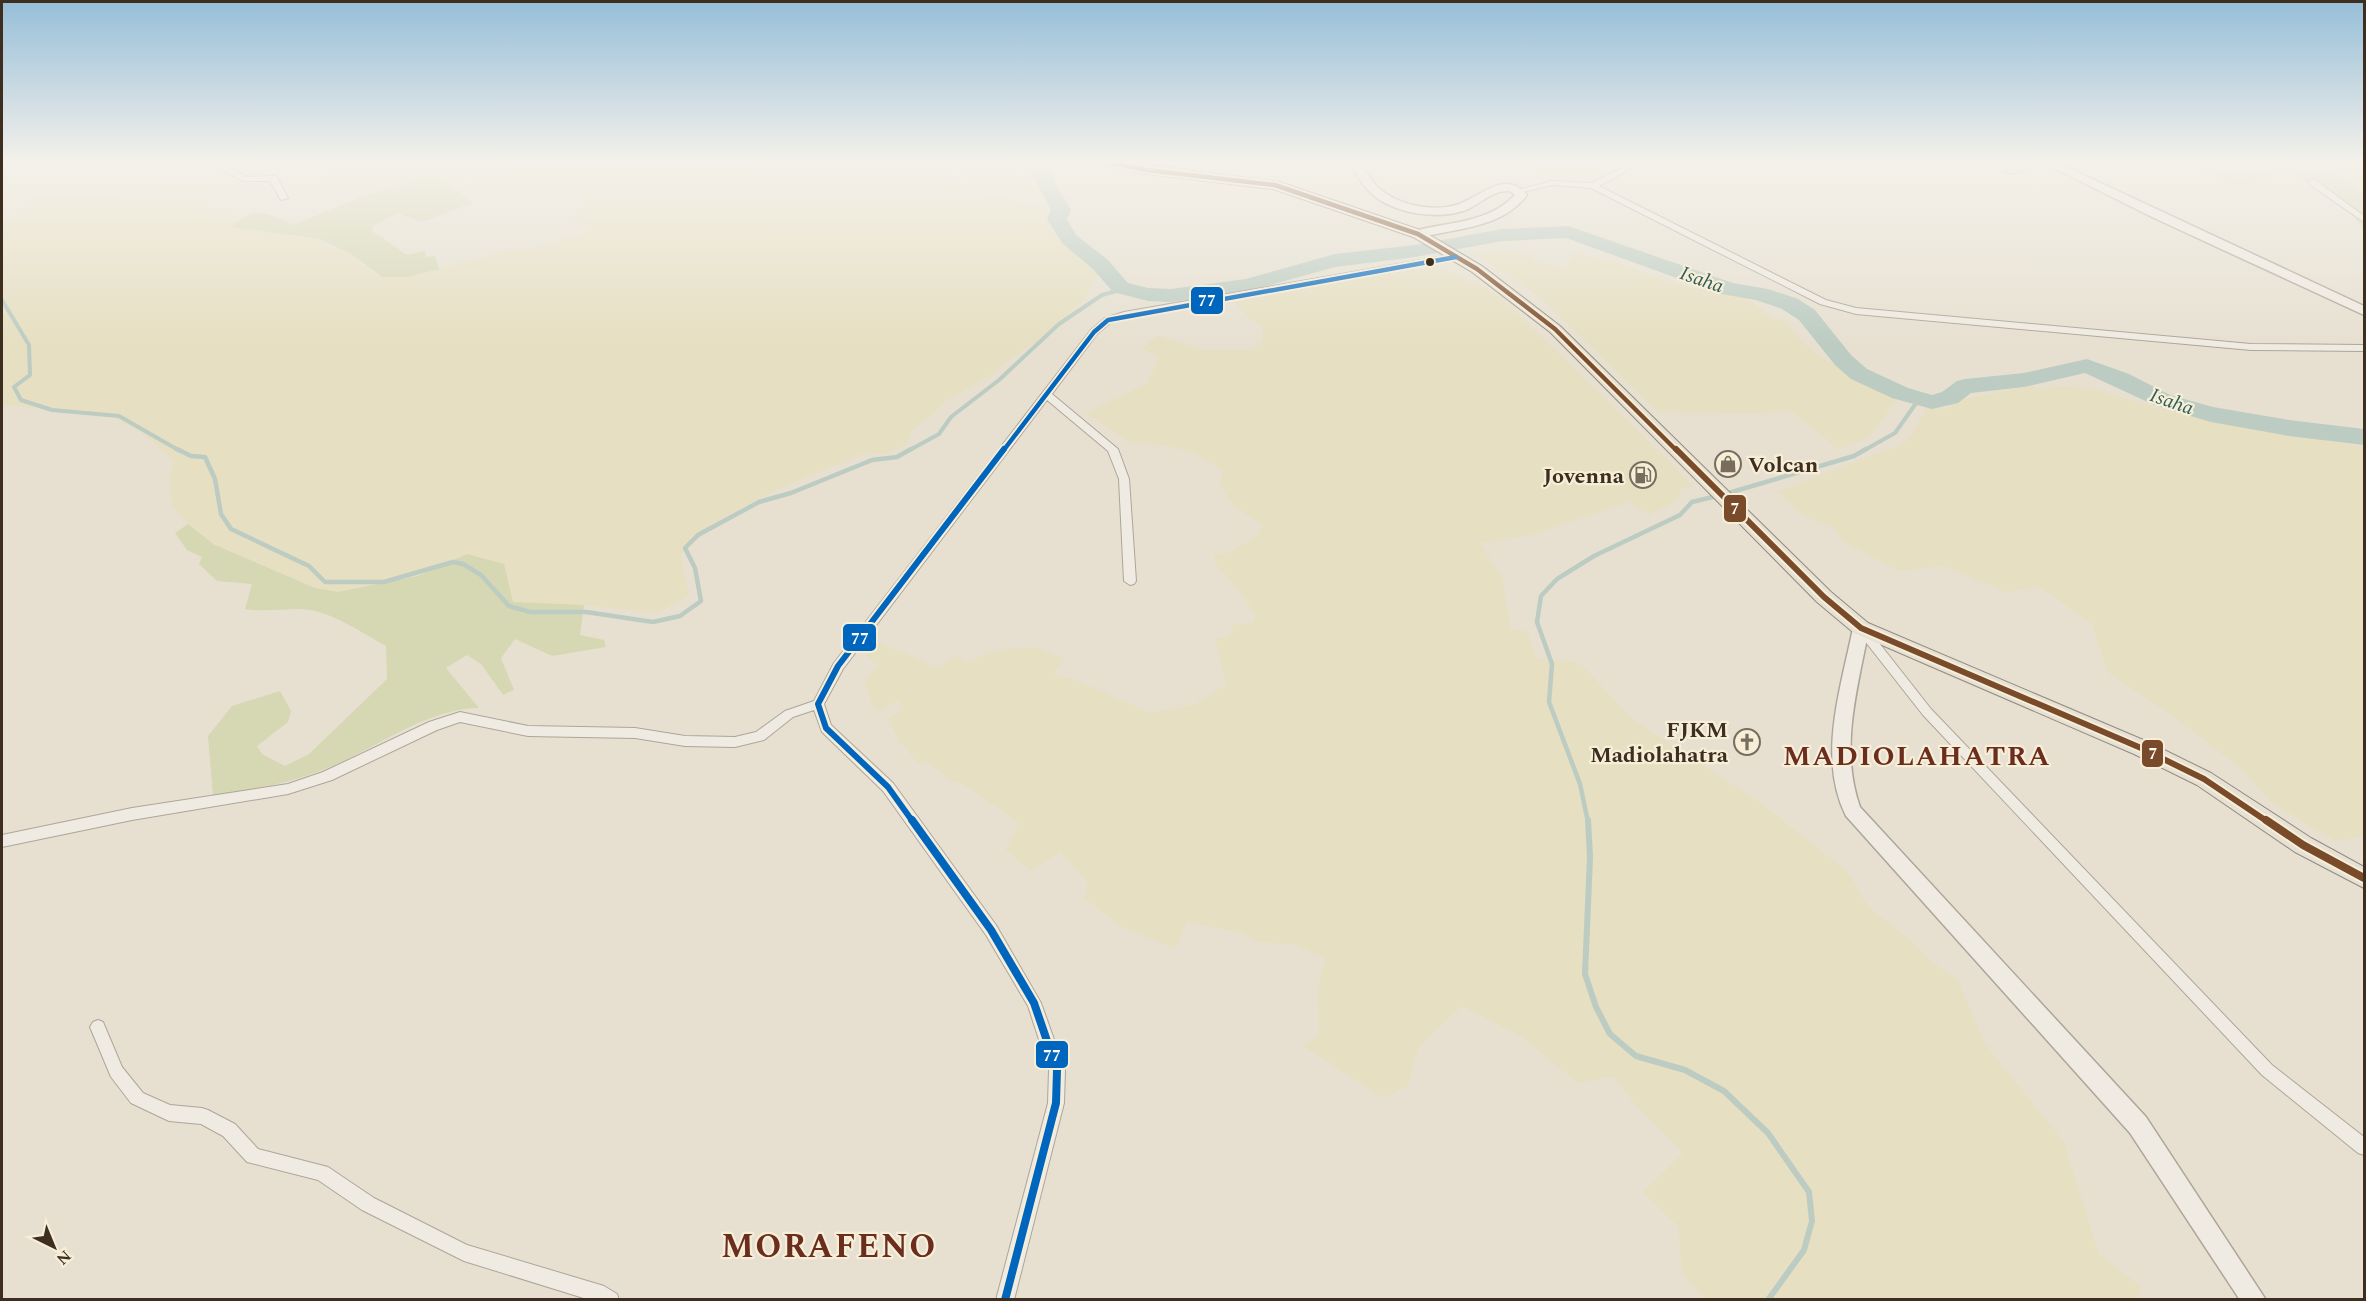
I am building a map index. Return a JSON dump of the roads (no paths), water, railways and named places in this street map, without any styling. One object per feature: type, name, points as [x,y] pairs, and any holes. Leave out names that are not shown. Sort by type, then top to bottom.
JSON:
[{"type":"main road","points":[[1386,224],[1421,236],[1477,269],[1555,329],[1824,597],[1861,628],[2141,748],[2193,774],[2263,817],[2303,845],[2364,878]]},
{"type":"street","points":[[1421,236],[1470,224]]},
{"type":"street","points":[[1666,224],[1839,307],[2251,348],[2364,348]]},
{"type":"street","points":[[2175,224],[2364,311]]},
{"type":"street","points":[[2,841],[132,814],[288,789],[327,776],[433,726],[460,717],[528,731],[635,733],[685,741],[735,742],[760,736],[789,714],[818,704],[838,666],[1045,394],[1094,333],[1108,320],[1124,315],[1451,254]]},
{"type":"street","points":[[1045,394],[1113,450],[1124,479],[1130,581]]},
{"type":"street","points":[[1861,628],[1927,712],[2267,1070],[2364,1147]]},
{"type":"street","points":[[1861,628],[1845,716],[1842,764],[1844,793],[1852,811],[2138,1125],[2254,1299]]},
{"type":"street","points":[[818,704],[826,728],[888,787],[991,930],[1034,1003],[1057,1070],[1056,1103],[1005,1299]]},
{"type":"street","points":[[98,1027],[116,1072],[137,1098],[169,1113],[202,1116],[229,1130],[253,1156],[322,1173],[368,1204],[464,1254],[611,1299]]},
{"type":"waterway","name":"Isaha","points":[[1059,224],[1069,239],[1101,265],[1120,287],[1148,295],[1171,296],[1248,285],[1335,260],[1415,251],[1524,232],[1568,232],[1729,289],[1760,294],[1790,304],[1807,315],[1843,360],[1859,374],[1900,393],[1932,402],[1950,398],[1965,386],[2024,380],[2087,366],[2121,379],[2162,400],[2211,414],[2289,428],[2364,437]]},
{"type":"waterway","points":[[908,451],[939,434],[951,417],[999,380],[1059,324],[1102,295],[1123,289]]},
{"type":"waterway","points":[[2,300],[29,345],[30,375],[14,387],[21,400],[52,410],[119,416],[180,451]]},
{"type":"waterway","points":[[1863,451],[1895,433],[1919,399]]},
{"type":"waterway","points":[[177,449],[191,456],[205,457],[215,479],[221,514],[231,529],[309,566],[325,582],[384,582],[453,562],[463,564],[481,575],[509,606],[530,612],[586,612],[653,622],[680,616],[701,601],[695,568],[685,548],[698,535],[759,502],[791,493],[872,460],[897,457],[911,449]]},
{"type":"waterway","points":[[1725,494],[1854,456],[1866,449]]},
{"type":"waterway","points":[[1588,822],[1580,784],[1549,702],[1552,664],[1537,622],[1541,596],[1557,579],[1594,556],[1680,515],[1692,502],[1717,496]]},
{"type":"waterway","points":[[1588,820],[1590,857],[1585,974],[1596,1007],[1610,1034],[1636,1056],[1685,1070],[1724,1091],[1768,1133],[1809,1192],[1812,1221],[1804,1250],[1768,1300]]},
{"type":"place","name":"Volcan","points":[[1728,464]]},
{"type":"place","name":"Jovenna","points":[[1643,475]]},
{"type":"place","name":"FJKM Madiolahatra","points":[[1747,742]]},
{"type":"district","name":"MADIOLAHATRA","points":[[1917,755]]},
{"type":"district","name":"MORAFENO","points":[[829,1245]]}]
